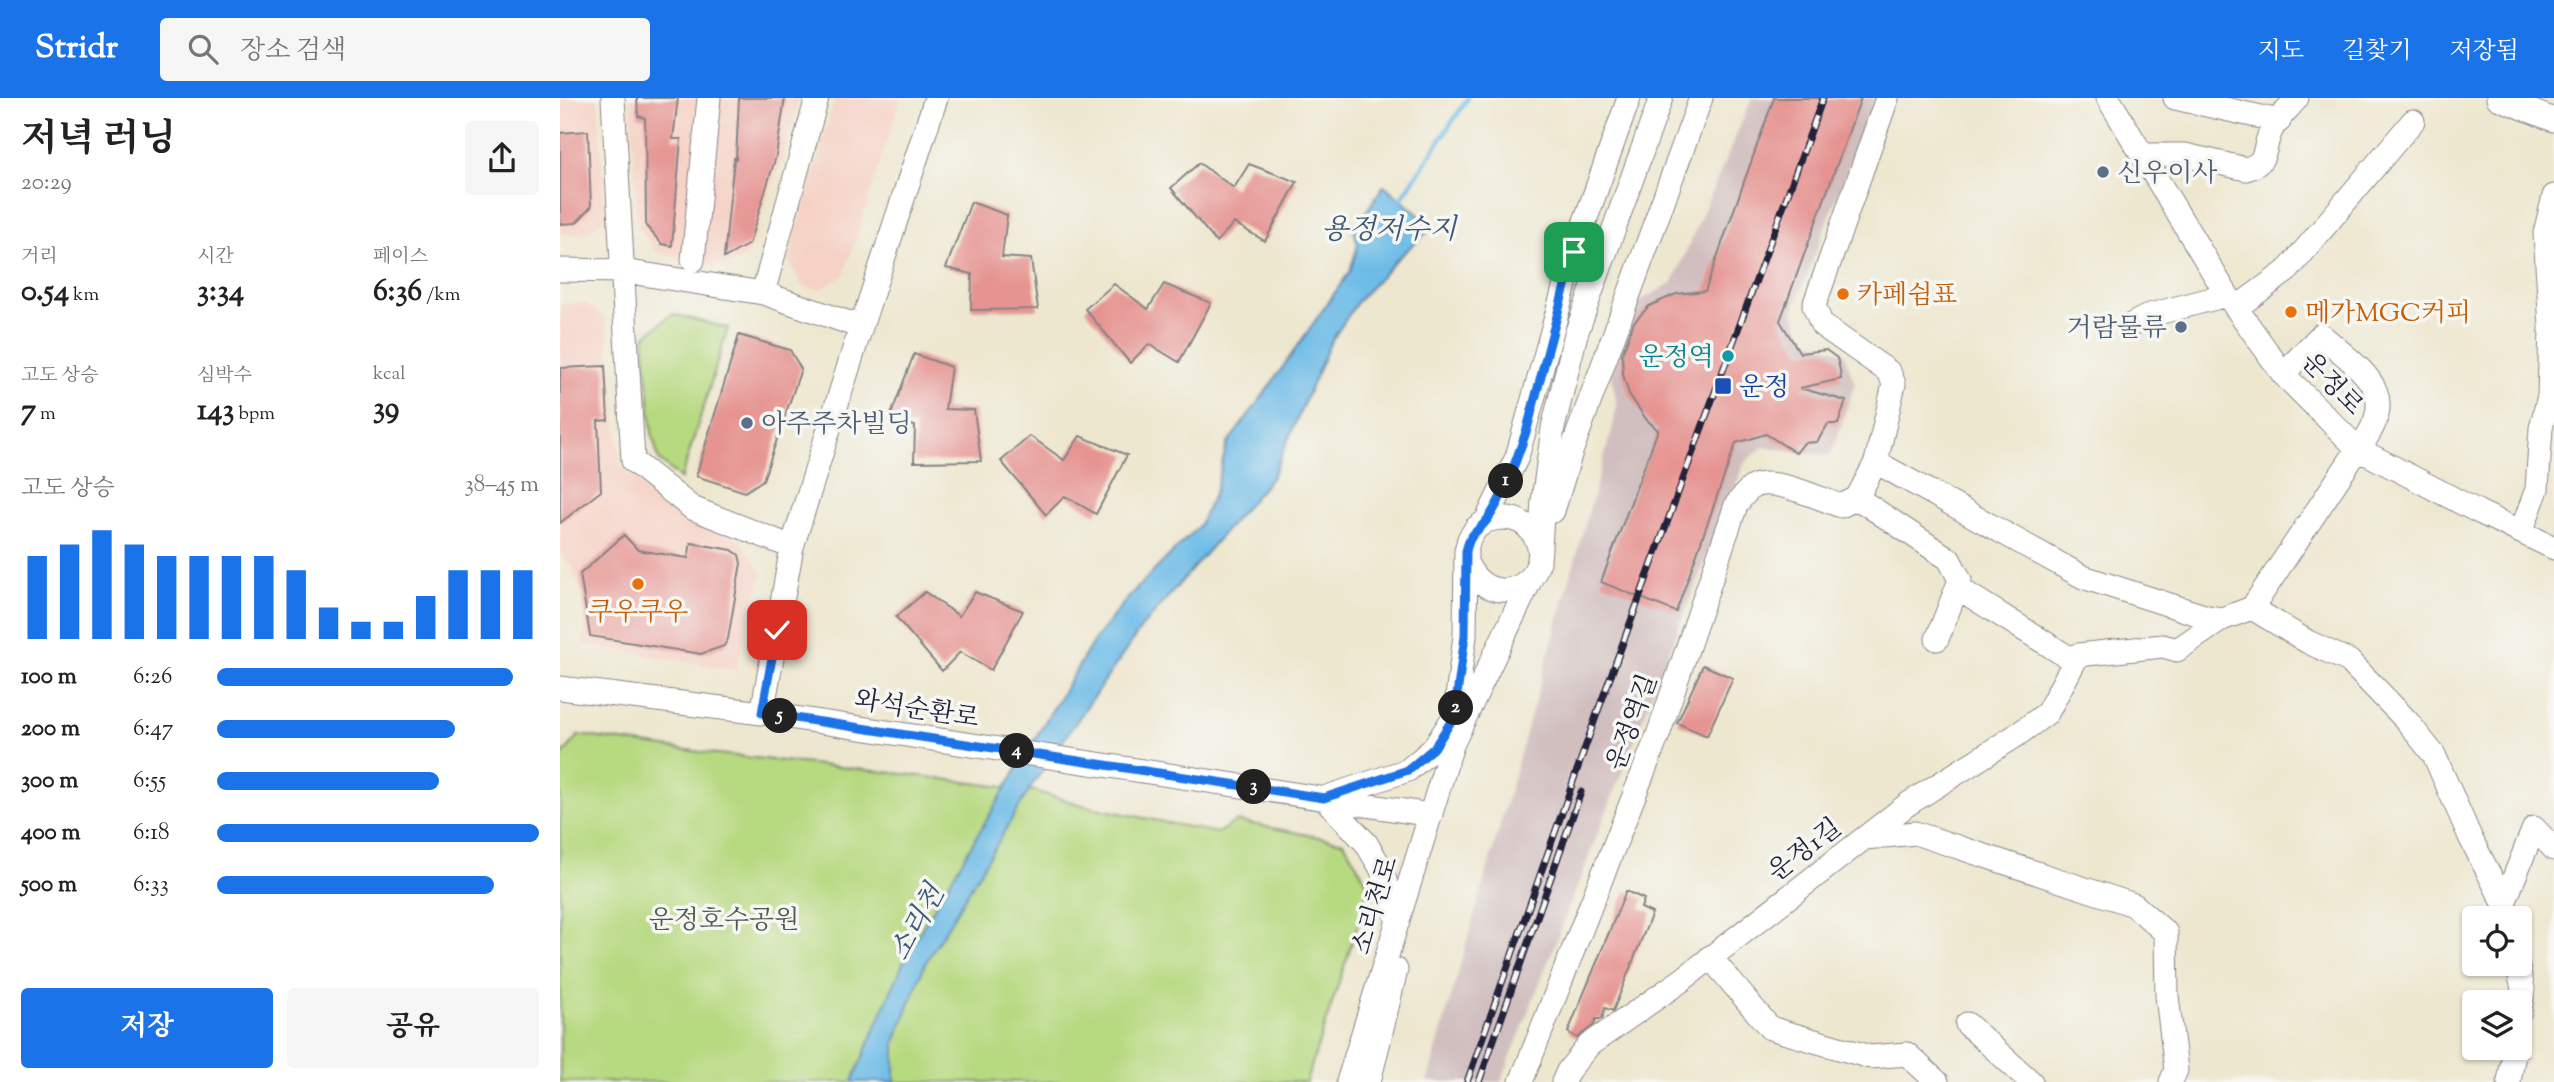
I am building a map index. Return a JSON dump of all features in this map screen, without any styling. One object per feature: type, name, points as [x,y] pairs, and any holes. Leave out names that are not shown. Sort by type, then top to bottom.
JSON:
[{"type":"street","points":[[613,98],[633,461],[692,508],[792,547]]},
{"type":"street","points":[[693,260],[709,98]]},
{"type":"street","points":[[763,293],[817,98]]},
{"type":"street","points":[[762,713],[792,547],[860,327],[936,98]]},
{"type":"street","points":[[1486,521],[1517,457],[1527,429],[1574,252],[1629,98]]},
{"type":"street","points":[[1452,745],[1539,562],[1543,501],[1553,428],[1576,334],[1661,98]]},
{"type":"street","points":[[1540,550],[1571,452],[1701,98]]},
{"type":"street","points":[[1887,98],[1814,306],[1822,325],[1889,372],[1894,384],[1876,462],[1857,498],[1949,559],[1960,580],[1937,639]]},
{"type":"street","name":"운정로","points":[[2108,98],[2231,301],[2283,373],[2358,449],[2554,548]]},
{"type":"street","points":[[2175,98],[2279,121]]},
{"type":"street","points":[[2143,155],[2185,155],[2246,169],[2256,167],[2262,160],[2271,130],[2297,98]]},
{"type":"street","points":[[2498,98],[2554,120]]},
{"type":"street","points":[[2129,326],[2150,315],[2231,301],[2288,270],[2413,121]]},
{"type":"street","points":[[2521,532],[2537,489],[2542,428],[2549,396],[2550,245],[2545,233],[2554,196]]},
{"type":"street","points":[[560,270],[623,271],[763,293],[860,327]]},
{"type":"street","points":[[1958,588],[2074,661],[2078,655],[2163,646],[2177,650],[2222,618],[2252,608],[2358,449],[2374,430],[2379,413],[2378,399],[2371,380],[2321,335],[2283,373]]},
{"type":"street","points":[[1876,462],[2083,577],[2207,617],[2222,618]]},
{"type":"street","name":"운정역길","points":[[1521,1082],[1658,735],[1736,505],[1752,487],[1765,483],[1788,487],[1841,506],[1857,498]]},
{"type":"street","points":[[1452,745],[1465,636],[1466,551],[1469,539],[1476,528],[1486,521],[1511,517],[1531,529],[1540,550]]},
{"type":"street","points":[[1467,564],[1472,575],[1493,590],[1517,588],[1535,573]]},
{"type":"street","points":[[2252,608],[2308,642],[2349,661],[2407,721],[2434,755],[2504,906]]},
{"type":"street","name":"운정1길","points":[[1563,1082],[1568,1071],[1589,1045],[1710,957],[1908,804],[2047,713],[2074,661]]},
{"type":"street","name":"와석순환로","points":[[560,688],[762,713],[1431,815]]},
{"type":"street","points":[[1398,922],[1381,868],[1366,842],[1324,798],[1408,770],[1434,748],[1454,717]]},
{"type":"street","name":"소리천로","points":[[1348,1082],[1452,745]]},
{"type":"street","points":[[2508,906],[2534,828],[2554,849]]},
{"type":"street","points":[[1865,838],[1914,834],[2134,905],[2166,933],[2167,996],[2176,1070],[2171,1082]]},
{"type":"street","points":[[1369,1082],[1390,1001],[1417,860]]},
{"type":"street","points":[[1710,957],[1770,1028],[1870,1057],[1907,1054],[1937,1082]]},
{"type":"street","points":[[1967,1024],[2031,1082]]},
{"type":"street","points":[[2509,1082],[2513,1060]]},
{"type":"shaded area","points":[[560,98],[598,98],[605,218],[585,234],[560,234]]},
{"type":"shaded area","points":[[630,98],[799,98],[783,155],[748,255],[725,267],[655,251],[638,226]]},
{"type":"shaded area","points":[[835,98],[901,98],[844,275],[822,289],[803,287],[788,260]]},
{"type":"shaded area","points":[[1752,98],[1875,98],[1793,311],[1805,339],[1844,353],[1855,384],[1831,456],[1763,447],[1745,462],[1501,1082],[1427,1082],[1613,426],[1617,405],[1608,355],[1637,303],[1673,282]]},
{"type":"shaded area","points":[[586,303],[606,318],[621,467],[680,516],[740,540],[762,572],[736,670],[581,644],[585,630],[584,598],[571,565],[560,554],[560,304]]},
{"type":"green space","points":[[672,314],[728,328],[681,479],[659,460],[652,433],[644,337]]},
{"type":"green space","name":"운정호수공원","points":[[579,735],[708,753],[1034,791],[1086,806],[1217,833],[1237,821],[1344,842],[1370,888],[1306,1082],[560,1082],[560,758]]},
{"type":"water","name":"용정저수지","points":[[1384,185],[1433,227],[1397,259],[1358,301],[1330,343],[1272,477],[1142,627],[1031,787],[925,964],[895,1042],[895,1082],[852,1082],[904,961],[922,928],[1094,640],[1131,594],[1199,526],[1215,492],[1227,444],[1350,271],[1358,245],[1354,230]]},
{"type":"building","points":[[637,98],[678,98],[673,139],[681,139],[672,246],[662,244],[646,226],[645,118],[638,116]]},
{"type":"building","points":[[739,98],[785,98],[776,156],[749,244],[724,258],[734,158],[736,159]]},
{"type":"building","name":"운정역","points":[[1774,98],[1861,98],[1780,321],[1800,353],[1826,350],[1837,358],[1841,379],[1800,388],[1846,401],[1838,424],[1828,424],[1817,442],[1804,443],[1796,453],[1766,434],[1736,443],[1676,612],[1601,582],[1658,430],[1646,419],[1629,394],[1623,374],[1622,354],[1634,322],[1649,306],[1676,294],[1705,291]]},
{"type":"building","points":[[588,131],[591,207],[576,223],[560,224],[560,133]]},
{"type":"building","points":[[1199,163],[1234,188],[1249,164],[1297,182],[1265,241],[1234,223],[1216,242],[1171,188]]},
{"type":"building","points":[[971,202],[1007,215],[1002,257],[1031,259],[1038,309],[971,310],[972,274],[946,268]]},
{"type":"building","points":[[1114,284],[1148,309],[1164,284],[1211,303],[1179,362],[1149,344],[1130,363],[1085,309]]},
{"type":"building","name":"아주주차빌딩","points":[[739,335],[790,350],[801,369],[763,480],[745,492],[696,476]]},
{"type":"building","points":[[914,354],[951,367],[945,409],[974,410],[981,461],[914,462],[915,426],[889,420]]},
{"type":"building","points":[[605,366],[608,420],[598,421],[601,491],[560,523],[560,368]]},
{"type":"building","points":[[1030,436],[1064,460],[1080,436],[1127,455],[1096,514],[1065,496],[1046,515],[1001,461]]},
{"type":"building","points":[[624,535],[638,550],[688,558],[691,543],[732,550],[739,555],[741,563],[728,639],[724,646],[701,654],[590,636],[580,574]]},
{"type":"building","points":[[925,592],[959,616],[975,592],[1023,611],[991,670],[960,652],[942,671],[896,617]]},
{"type":"building","points":[[1703,665],[1733,678],[1707,736],[1677,723]]},
{"type":"building","points":[[1626,891],[1644,899],[1641,908],[1652,913],[1613,1011],[1605,1008],[1602,1019],[1596,1019],[1594,1025],[1577,1038],[1568,1032]]},
{"type":"waterway","points":[[1399,202],[1468,98]]},
{"type":"railway","points":[[1467,1082],[1599,708],[1823,98]]},
{"type":"railway","points":[[1479,1082],[1581,792]]},
{"type":"place","name":"신우이사","points":[[2103,172]]},
{"type":"place","name":"카페쉼표","points":[[1843,294]]},
{"type":"place","name":"메가MGC커피","points":[[2291,312]]},
{"type":"place","name":"거람물류","points":[[2181,327]]},
{"type":"place","name":"운정역","points":[[1728,356]]},
{"type":"place","name":"운정","points":[[1723,386]]},
{"type":"place","name":"아주주차빌딩","points":[[747,423]]},
{"type":"place","name":"쿠우쿠우","points":[[638,584]]},
{"type":"route","points":[[777,630],[762,713],[1324,798],[1408,770],[1434,748],[1454,717],[1465,636],[1466,551],[1469,539],[1476,528],[1486,521],[1517,457],[1527,429],[1574,252]]},
{"type":"water label","name":"소리천","points":[[916,922]]}]
